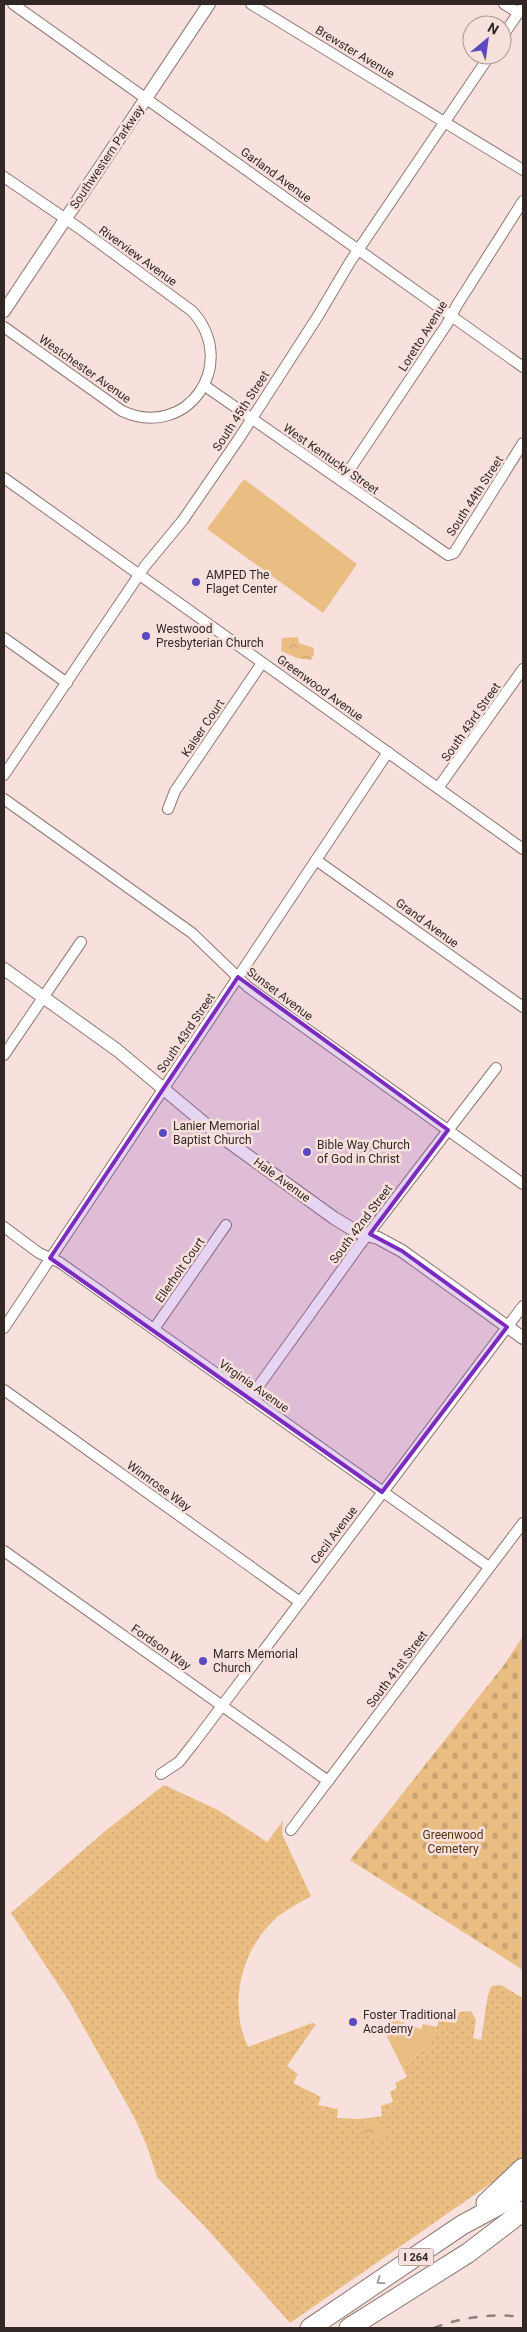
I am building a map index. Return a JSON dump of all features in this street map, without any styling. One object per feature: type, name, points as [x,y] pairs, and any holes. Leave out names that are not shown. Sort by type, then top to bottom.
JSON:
[{"type":"highway","points":[[462,2225],[523,2168]]},
{"type":"highway","name":"I 264","points":[[310,2328],[462,2225],[501,2204],[523,2188]]},
{"type":"highway","name":"I 264","points":[[349,2328],[468,2253],[523,2211]]},
{"type":"highway","points":[[468,2253],[492,2244],[523,2226]]},
{"type":"street","name":"Garland Avenue","points":[[13,4],[523,367]]},
{"type":"street","name":"Southwestern Parkway","points":[[4,311],[209,4]]},
{"type":"street","name":"Brewster Avenue","points":[[251,4],[523,170]]},
{"type":"street","points":[[504,4],[521,9],[512,22]]},
{"type":"street","name":"South 45th Street","points":[[4,775],[139,575],[183,520],[252,418],[359,249],[483,65]]},
{"type":"street","name":"Riverview Avenue","points":[[4,177],[180,302],[197,317],[206,332],[210,349],[205,386]]},
{"type":"street","name":"Loretto Avenue","points":[[342,481],[452,316],[523,202]]},
{"type":"street","name":"Westchester Avenue","points":[[4,327],[122,411],[138,417],[159,417],[172,413],[194,400],[205,386]]},
{"type":"street","name":"West Kentucky Street","points":[[205,386],[444,552]]},
{"type":"street","name":"South 44th Street","points":[[444,552],[448,555],[454,552],[523,443]]},
{"type":"street","name":"Greenwood Avenue","points":[[4,478],[523,848]]},
{"type":"street","points":[[4,638],[66,682]]},
{"type":"street","name":"Kaiser Court","points":[[168,809],[174,791],[262,663]]},
{"type":"street","name":"South 43rd Street","points":[[438,788],[523,669]]},
{"type":"street","name":"South 43rd Street","points":[[4,1328],[388,752]]},
{"type":"street","name":"Sunset Avenue","points":[[4,798],[192,933],[248,987],[523,1184]]},
{"type":"street","name":"Grand Avenue","points":[[316,860],[523,1008]]},
{"type":"street","points":[[4,1055],[81,942]]},
{"type":"street","name":"Hale Avenue","points":[[4,969],[117,1050],[215,1132],[299,1193],[345,1225],[402,1251],[523,1338]]},
{"type":"street","name":"South 42nd Street","points":[[250,1398],[368,1235],[496,1068]]},
{"type":"street","name":"Ellerholt Court","points":[[154,1329],[226,1225]]},
{"type":"street","name":"Virginia Avenue","points":[[4,1227],[39,1253],[59,1262],[489,1567]]},
{"type":"street","name":"Cecil Avenue","points":[[161,1774],[179,1762],[220,1705],[523,1306]]},
{"type":"street","name":"Winnrose Way","points":[[4,1390],[300,1602]]},
{"type":"street","name":"South 41st Street","points":[[291,1830],[523,1523]]},
{"type":"street","name":"Fordson Way","points":[[4,1551],[328,1781]]},
{"type":"highlighted area","points":[[238,977],[448,1130],[370,1234],[402,1251],[507,1327],[382,1492],[50,1258]]},
{"type":"green space","points":[[244,479],[357,564],[323,613],[207,529]]},
{"type":"green space","points":[[298,637],[299,643],[314,648],[311,660],[297,658],[281,651],[282,638]]},
{"type":"green space","name":"Greenwood Cemetery","points":[[523,1636],[523,1970],[350,1860],[504,1665]]},
{"type":"green space","points":[[164,1785],[218,1810],[267,1842],[283,1821],[282,1834],[311,1896],[281,1914],[256,1942],[242,1975],[239,1993],[239,2012],[242,2030],[248,2047],[312,2023],[316,2024],[287,2066],[298,2074],[293,2083],[321,2097],[318,2105],[338,2109],[337,2118],[360,2119],[382,2116],[381,2106],[393,2102],[390,2092],[397,2088],[395,2083],[407,2077],[402,2067],[428,2047],[439,2021],[456,2023],[459,2012],[471,2011],[476,2020],[473,2038],[481,2040],[487,2003],[492,1986],[501,1985],[523,1998],[523,2156],[500,2177],[290,2323],[210,2232],[157,2177],[147,2146],[134,2117],[69,2001],[11,1913],[104,1832]]},
{"type":"green space","points":[[390,2018],[421,2029],[423,2024],[437,2027],[428,2047],[402,2067],[384,2030]]},
{"type":"green space","points":[[370,2119],[385,2130],[376,2142],[362,2131]]},
{"type":"railway","points":[[434,2328],[455,2321],[478,2317],[501,2315],[523,2317]]},
{"type":"place","name":"AMPED The Flaget Center","points":[[196,582]]},
{"type":"place","name":"Westwood Presbyterian Church","points":[[146,636]]},
{"type":"place","name":"Lanier Memorial Baptist Church","points":[[163,1133]]},
{"type":"place","name":"Bible Way Church of God in Christ","points":[[307,1152]]},
{"type":"place","name":"Marrs Memorial Church","points":[[203,1661]]},
{"type":"place","name":"Foster Traditional Academy","points":[[353,2022]]}]
